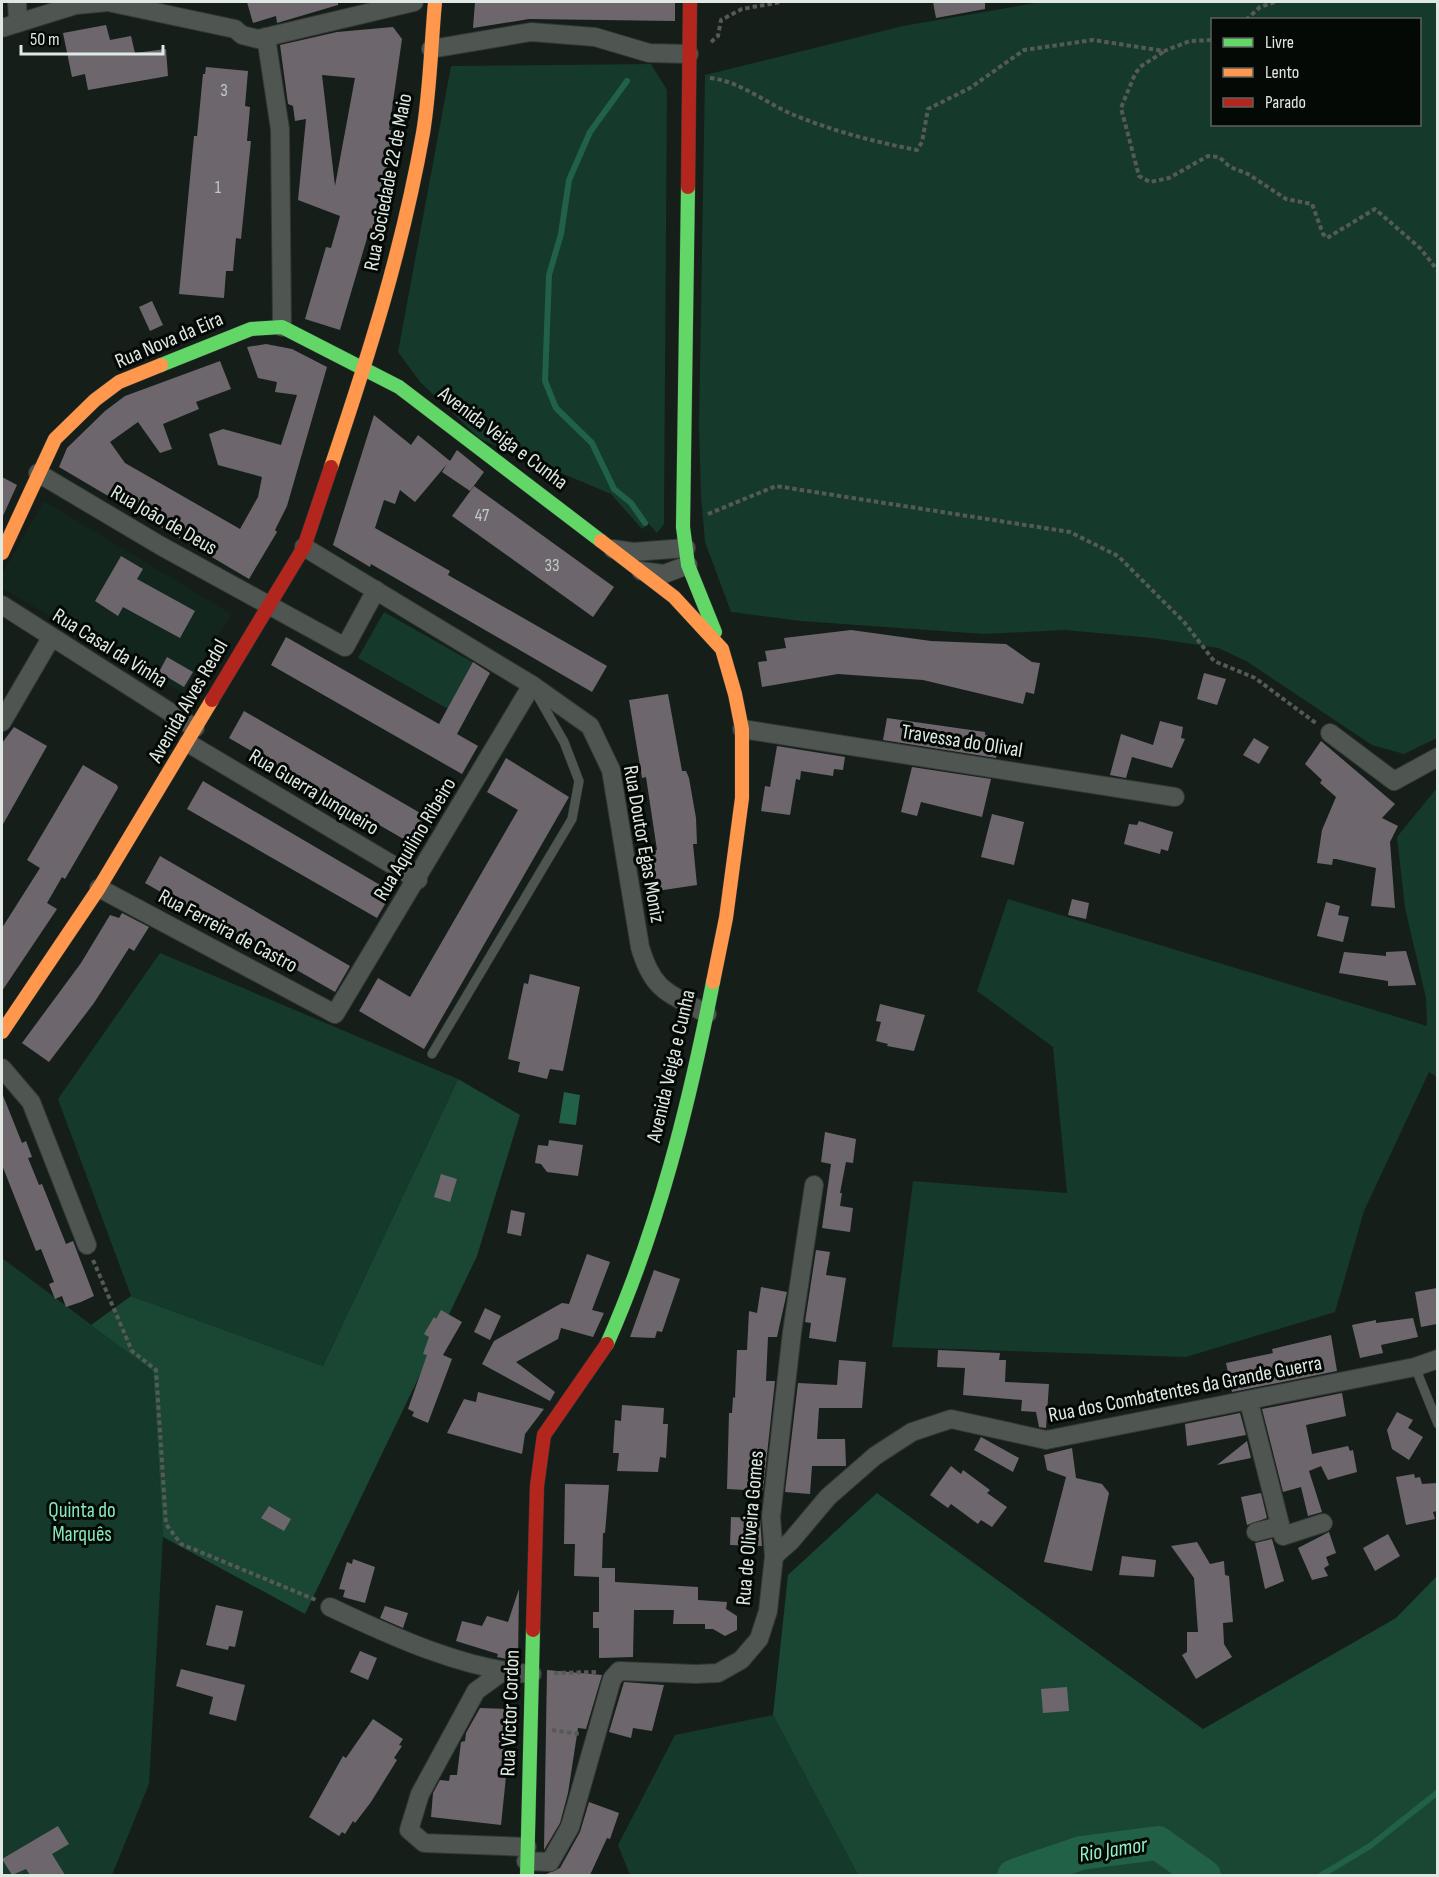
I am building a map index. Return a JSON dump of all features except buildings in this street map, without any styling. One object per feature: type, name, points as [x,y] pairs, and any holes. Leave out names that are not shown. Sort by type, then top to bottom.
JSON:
[{"type":"street","points":[[10,25],[17,2]]},
{"type":"street","points":[[10,25],[76,3],[108,2],[235,29],[250,37],[266,38],[406,2]]},
{"type":"street","name":"Rua Sociedade 22 de Maio","points":[[364,367],[400,246],[423,130],[435,2]]},
{"type":"street","points":[[690,2],[683,517],[687,556],[722,649]]},
{"type":"street","points":[[431,50],[531,32],[595,37],[649,53],[689,54]]},
{"type":"street","points":[[266,38],[280,129],[282,327]]},
{"type":"street","name":"Rua Nova da Eira","points":[[2,553],[55,439],[94,400],[119,382],[251,329],[282,327],[364,367]]},
{"type":"street","name":"Avenida Alves Redol","points":[[2,1032],[99,888],[304,546],[364,367]]},
{"type":"street","name":"Avenida Veiga e Cunha","points":[[364,367],[399,387],[674,597],[722,649],[742,729],[742,798],[737,851],[707,1014],[679,1137],[633,1281],[607,1344],[544,1435],[537,1486],[535,1580]]},
{"type":"street","name":"Rua João de Deus","points":[[38,473],[268,605]]},
{"type":"street","name":"Rua Doutor Egas Moniz","points":[[304,546],[532,685],[590,726],[611,770],[640,947],[647,970],[664,990],[707,1014]]},
{"type":"street","points":[[611,549],[687,556]]},
{"type":"street","points":[[639,571],[664,574],[687,556]]},
{"type":"street","points":[[268,605],[345,647],[376,590]]},
{"type":"street","name":"Rua Casal da Vinha","points":[[2,605],[191,736]]},
{"type":"street","points":[[2,723],[51,638]]},
{"type":"street","name":"Rua Aquilino Ribeiro","points":[[335,1014],[418,880],[532,685]]},
{"type":"street","name":"Travessa do Olival","points":[[742,729],[1175,797]]},
{"type":"street","points":[[1330,733],[1394,781],[1437,757]]},
{"type":"street","name":"Rua Guerra Junqueiro","points":[[191,736],[418,880]]},
{"type":"street","name":"Rua Ferreira de Castro","points":[[99,888],[335,1014]]},
{"type":"street","points":[[2,1068],[31,1102],[87,1245]]},
{"type":"street","name":"Rua de Oliveira Gomes","points":[[619,1671],[718,1673],[741,1660],[759,1639],[768,1611],[774,1556],[771,1517],[792,1332],[814,1185]]},
{"type":"street","name":"Rua dos Combatentes da Grande Guerra","points":[[774,1556],[791,1542],[828,1497],[874,1456],[912,1432],[951,1419],[1046,1440],[1249,1402],[1415,1367],[1437,1359]]},
{"type":"street","points":[[1249,1402],[1283,1536],[1323,1523]]},
{"type":"street","points":[[1256,1532],[1280,1526]]},
{"type":"street","name":"Rua Victor Cordon","points":[[526,1861],[535,1580]]},
{"type":"street","points":[[330,1607],[414,1643],[502,1672],[532,1674]]},
{"type":"street","points":[[502,1672],[476,1691],[420,1794],[409,1830],[424,1843],[526,1861],[550,1862],[570,1827],[612,1679],[619,1671]]},
{"type":"lane","points":[[432,1054],[572,819],[579,781],[564,742],[532,685]]},
{"type":"lane","points":[[1415,1367],[1437,1425]]},
{"type":"path","points":[[690,34],[708,45],[718,36],[721,20],[742,9],[781,2]]},
{"type":"path","points":[[1248,18],[1260,7],[1275,2]]},
{"type":"path","points":[[688,81],[713,78],[746,90],[804,118],[877,142],[917,150],[922,142],[928,109],[970,88],[1024,50],[1093,40],[1164,51]]},
{"type":"path","points":[[1211,40],[1190,41],[1164,51],[1140,67],[1135,74],[1121,108],[1139,176],[1150,182],[1169,178],[1208,156],[1219,157],[1230,167],[1248,174],[1286,199],[1312,204],[1323,234],[1327,238],[1375,209],[1420,249],[1437,271]]},
{"type":"path","points":[[708,514],[776,486],[1070,532],[1118,556],[1184,622],[1214,661],[1255,678],[1330,733]]},
{"type":"path","points":[[87,1245],[132,1351],[156,1370],[166,1524],[181,1544],[330,1607]]},
{"type":"path","points":[[532,1674],[619,1671]]},
{"type":"path","points":[[530,1727],[596,1736]]},
{"type":"shaded area","points":[[44,501],[231,614],[183,693],[2,588],[2,574]]},
{"type":"shaded area","points":[[458,1079],[520,1115],[477,1256],[305,1614],[163,1537],[153,1371],[91,1325],[131,1296],[323,1366]]},
{"type":"shaded area","points":[[564,1092],[580,1095],[576,1125],[559,1123]]},
{"type":"shaded area","points":[[877,1493],[1203,1729],[1396,1618],[1437,1576],[1437,1875],[858,1875],[773,1715],[788,1575]]},
{"type":"green space","points":[[1041,2],[1437,2],[1437,738],[1404,754],[1372,745],[1246,661],[1218,648],[1152,638],[1065,630],[984,634],[801,621],[731,612],[705,542],[701,496],[699,426],[705,75],[903,26]]},
{"type":"green space","points":[[651,64],[667,90],[664,524],[657,533],[649,524],[642,529],[611,494],[480,439],[421,383],[398,352],[451,66]]},
{"type":"green space","points":[[384,612],[474,663],[448,709],[358,658]]},
{"type":"green space","points":[[1437,788],[1437,1077],[1429,1072],[1364,1211],[1335,1312],[1186,1357],[892,1347],[913,1181],[1067,1193],[1053,1047],[977,991],[1008,899],[1427,1026],[1426,998],[1405,908],[1397,837]]},
{"type":"green space","points":[[160,953],[458,1079],[323,1366],[131,1296],[58,1099]]},
{"type":"green space","name":"Quinta do Marquês","points":[[2,1258],[153,1371],[163,1537],[149,1784],[112,1875],[2,1875]]},
{"type":"green space","points":[[773,1715],[858,1875],[630,1875],[618,1845],[675,1735]]},
{"type":"waterway","points":[[627,81],[590,132],[569,180],[561,234],[549,275],[545,381],[556,408],[592,443],[614,489],[631,503],[645,523]]},
{"type":"waterway","name":"Rio Jamor","points":[[1320,1876],[1370,1846],[1438,1792]]},
{"type":"waterway","name":"Rio Jamor","points":[[1014,1876],[1081,1853],[1158,1843],[1204,1876]]},
{"type":"traffic: fast","points":[[688,187],[683,527],[688,565],[715,632]]},
{"type":"traffic: fast","points":[[161,365],[251,329],[282,327],[399,387],[601,541]]},
{"type":"traffic: fast","points":[[607,1344],[657,1211],[682,1120],[713,982]]},
{"type":"traffic: fast","points":[[527,1876],[533,1630]]},
{"type":"traffic: slow","points":[[331,467],[395,261],[415,177],[429,84],[435,2]]},
{"type":"traffic: slow","points":[[2,553],[55,439],[95,400],[119,382],[161,365]]},
{"type":"traffic: slow","points":[[601,541],[674,597],[722,649],[735,694],[742,729],[742,798],[726,918],[713,982]]},
{"type":"traffic: slow","points":[[2,1032],[99,888],[212,700]]},
{"type":"traffic: jam","points":[[688,187],[690,2]]},
{"type":"traffic: jam","points":[[212,700],[304,547],[331,467]]},
{"type":"traffic: jam","points":[[533,1630],[537,1486],[544,1435],[607,1344]]}]
